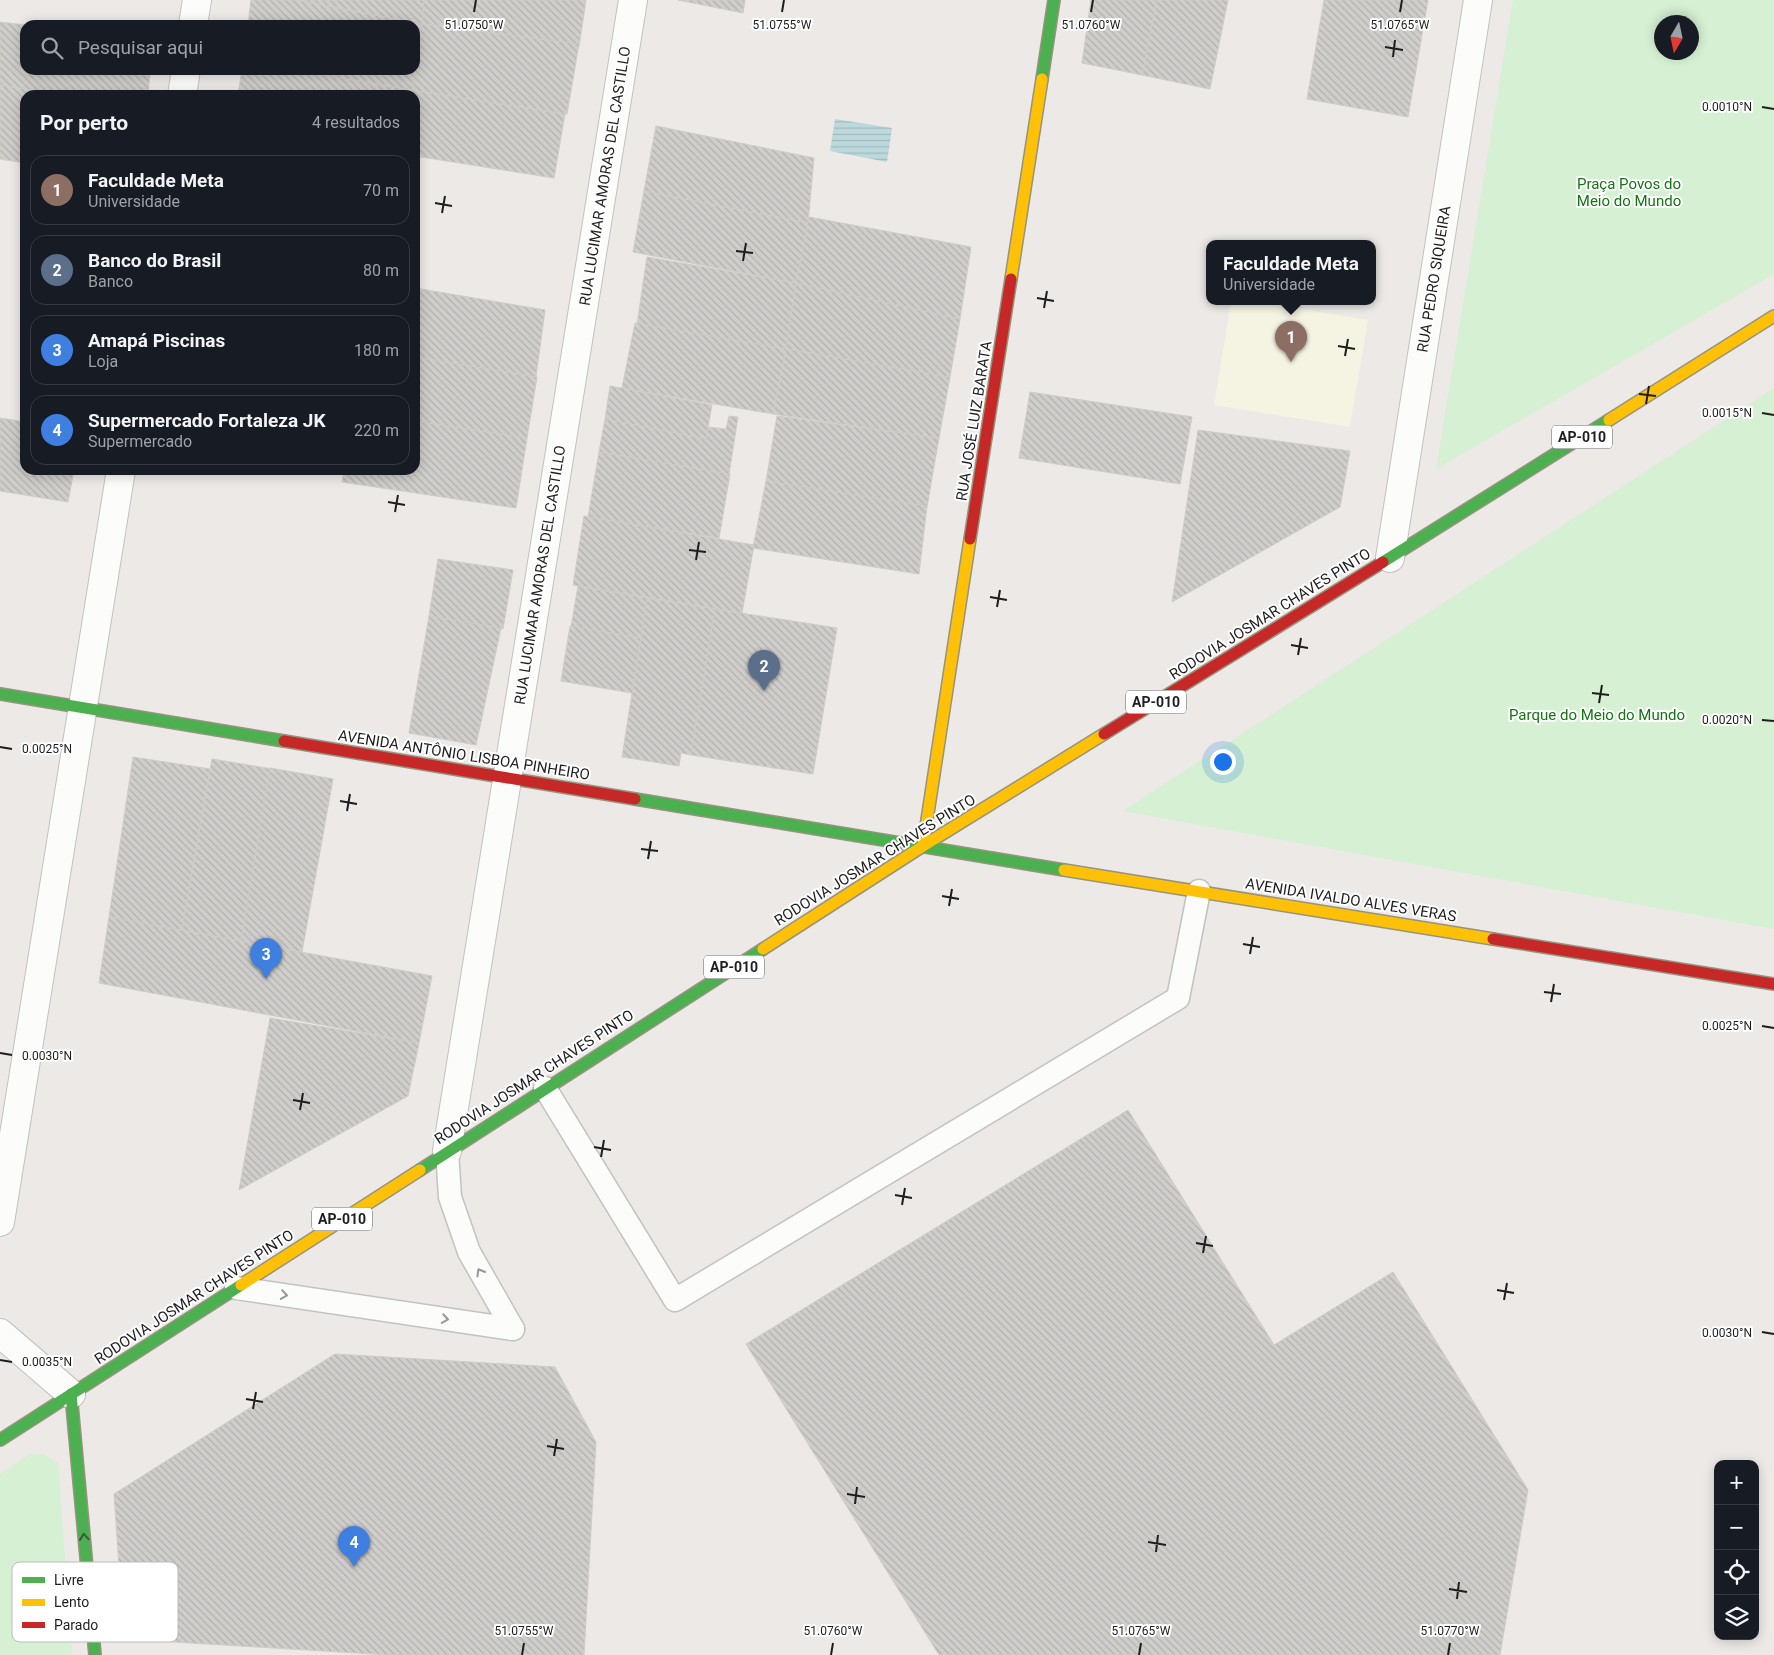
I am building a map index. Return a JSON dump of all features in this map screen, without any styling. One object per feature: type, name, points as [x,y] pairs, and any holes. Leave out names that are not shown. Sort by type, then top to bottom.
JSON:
[{"type":"main road","name":"RUA JOSÉ LUIZ BARATA","points":[[923,846],[1054,0]]},
{"type":"main road","name":"RODOVIA JOSMAR CHAVES PINTO","points":[[0,1440],[923,846],[1390,558],[1774,316]]},
{"type":"main road","name":"AVENIDA ANTÔNIO LISBOA PINHEIRO","points":[[0,694],[923,846]]},
{"type":"main road","name":"AVENIDA IVALDO ALVES VERAS","points":[[923,846],[1774,984]]},
{"type":"main road","points":[[71,1394],[86,1562]]},
{"type":"main road","points":[[94,1642],[95,1655]]},
{"type":"street","points":[[194,20],[197,0]]},
{"type":"street","name":"RUA LUCIMAR AMORAS DEL CASTILLO","points":[[447,1151],[633,0]]},
{"type":"street","name":"RUA PEDRO SIQUEIRA","points":[[1390,558],[1478,0]]},
{"type":"street","points":[[183,90],[185,75]]},
{"type":"street","points":[[0,1222],[120,475]]},
{"type":"street","points":[[0,1333],[71,1394]]},
{"type":"lane","points":[[545,1088],[675,1300],[1178,998],[1199,891]]},
{"type":"lane","points":[[236,1288],[514,1329],[469,1252],[450,1197],[447,1151]]},
{"type":"shaded area","points":[[1230,305],[1277,305],[1368,320],[1350,427],[1214,405]]},
{"type":"green space","name":"Praça Povos do Meio do Mundo","points":[[1513,0],[1774,0],[1774,274],[1436,469]]},
{"type":"green space","name":"Parque do Meio do Mundo","points":[[1774,388],[1774,929],[1123,811]]},
{"type":"green space","points":[[30,1454],[43,1454],[58,1463],[65,1562],[12,1562],[12,1642],[71,1642],[72,1655],[0,1655],[0,1474]]},
{"type":"water","points":[[835,119],[892,128],[887,162],[830,151]]},
{"type":"building","points":[[251,0],[296,0],[401,20],[249,20]]},
{"type":"building","points":[[296,0],[424,0],[422,24],[420,24],[420,20],[401,20]]},
{"type":"building","points":[[424,0],[586,0],[579,47],[422,24]]},
{"type":"building","points":[[678,0],[745,0],[743,13]]},
{"type":"building","points":[[1091,0],[1157,0],[1142,75],[1082,63]]},
{"type":"building","points":[[1157,0],[1228,0],[1210,89],[1142,75]]},
{"type":"building","points":[[1324,0],[1428,0],[1408,117],[1307,99]]},
{"type":"building","points":[[0,22],[20,24],[20,75],[150,75],[148,90],[32,90],[0,85]]},
{"type":"building","points":[[422,24],[579,44],[567,114],[420,92],[420,90],[410,90],[414,75],[420,75]]},
{"type":"building","points":[[241,75],[322,75],[410,90],[239,90]]},
{"type":"building","points":[[323,75],[414,75],[412,90]]},
{"type":"building","points":[[0,85],[32,90],[20,90],[20,162],[0,159]]},
{"type":"building","points":[[420,92],[565,114],[554,178],[420,157]]},
{"type":"building","points":[[656,126],[814,158],[808,223],[644,191]]},
{"type":"building","points":[[644,191],[808,223],[796,283],[633,252]]},
{"type":"building","points":[[809,217],[971,247],[960,319],[796,283]]},
{"type":"building","points":[[647,257],[796,283],[786,349],[637,324]]},
{"type":"building","points":[[796,283],[960,319],[950,377],[786,349]]},
{"type":"building","points":[[420,289],[545,310],[536,377],[420,358]]},
{"type":"building","points":[[635,323],[786,349],[773,414],[622,388]]},
{"type":"building","points":[[786,349],[950,377],[939,438],[773,414]]},
{"type":"building","points":[[420,358],[537,377],[527,438],[420,422]]},
{"type":"building","points":[[610,386],[712,405],[706,439],[605,419]]},
{"type":"building","points":[[1030,392],[1192,417],[1180,484],[1019,458]]},
{"type":"building","points":[[729,416],[738,417],[729,474],[599,452],[605,419],[706,439],[708,427],[726,429]]},
{"type":"building","points":[[777,416],[939,438],[927,507],[766,481]]},
{"type":"building","points":[[0,418],[20,421],[20,475],[73,475],[68,502],[0,491]]},
{"type":"building","points":[[420,422],[527,438],[516,508],[342,482],[343,475],[420,475]]},
{"type":"building","points":[[1198,430],[1350,451],[1340,507],[1172,602]]},
{"type":"building","points":[[599,452],[730,474],[719,538],[588,517]]},
{"type":"building","points":[[766,481],[927,506],[919,574],[753,548]]},
{"type":"building","points":[[584,516],[754,545],[742,613],[573,585]]},
{"type":"building","points":[[438,559],[513,570],[503,629],[429,616]]},
{"type":"building","points":[[578,586],[647,598],[641,638],[571,627]]},
{"type":"building","points":[[647,598],[715,609],[691,755],[681,753],[679,766],[622,757]]},
{"type":"building","points":[[715,609],[837,628],[813,774],[691,755]]},
{"type":"building","points":[[429,616],[501,628],[476,745],[409,733]]},
{"type":"building","points":[[570,626],[641,638],[632,693],[561,681]]},
{"type":"building","points":[[133,757],[210,769],[182,930],[109,917]]},
{"type":"building","points":[[212,759],[272,769],[241,941],[182,930]]},
{"type":"building","points":[[270,768],[333,779],[302,952],[241,941]]},
{"type":"building","points":[[109,917],[432,976],[419,1043],[99,983]]},
{"type":"building","points":[[270,1018],[419,1043],[408,1096],[239,1190]]},
{"type":"building","points":[[1128,1110],[1274,1345],[1393,1272],[1528,1490],[1500,1655],[939,1655],[746,1344]]},
{"type":"building","points":[[335,1354],[555,1367],[596,1442],[584,1655],[389,1655],[174,1642],[178,1642],[178,1562],[119,1562],[114,1494]]},
{"type":"traffic: fast","points":[[1042,79],[1054,0]]},
{"type":"traffic: fast","points":[[1383,562],[1609,420]]},
{"type":"traffic: fast","points":[[0,694],[284,741]]},
{"type":"traffic: fast","points":[[635,799],[1064,870]]},
{"type":"traffic: fast","points":[[420,1170],[763,949]]},
{"type":"traffic: fast","points":[[0,1440],[241,1285]]},
{"type":"traffic: fast","points":[[71,1394],[86,1562]]},
{"type":"traffic: fast","points":[[94,1642],[95,1655]]},
{"type":"traffic: slow","points":[[1011,279],[1042,79]]},
{"type":"traffic: slow","points":[[1609,420],[1774,316]]},
{"type":"traffic: slow","points":[[923,846],[970,539]]},
{"type":"traffic: slow","points":[[763,949],[923,846],[1104,734]]},
{"type":"traffic: slow","points":[[1064,870],[1493,939]]},
{"type":"traffic: slow","points":[[241,1285],[420,1170]]},
{"type":"traffic: jam","points":[[970,539],[1011,279]]},
{"type":"traffic: jam","points":[[1104,734],[1383,562]]},
{"type":"traffic: jam","points":[[284,741],[635,799]]},
{"type":"traffic: jam","points":[[1493,939],[1774,984]]},
{"type":"place","name":"Faculdade Meta","points":[[1291,362]]},
{"type":"place","name":"Banco do Brasil","points":[[764,691]]},
{"type":"place","name":"Amapá Piscinas","points":[[266,979]]},
{"type":"place","name":"Supermercado Fortaleza JK","points":[[354,1567]]}]
